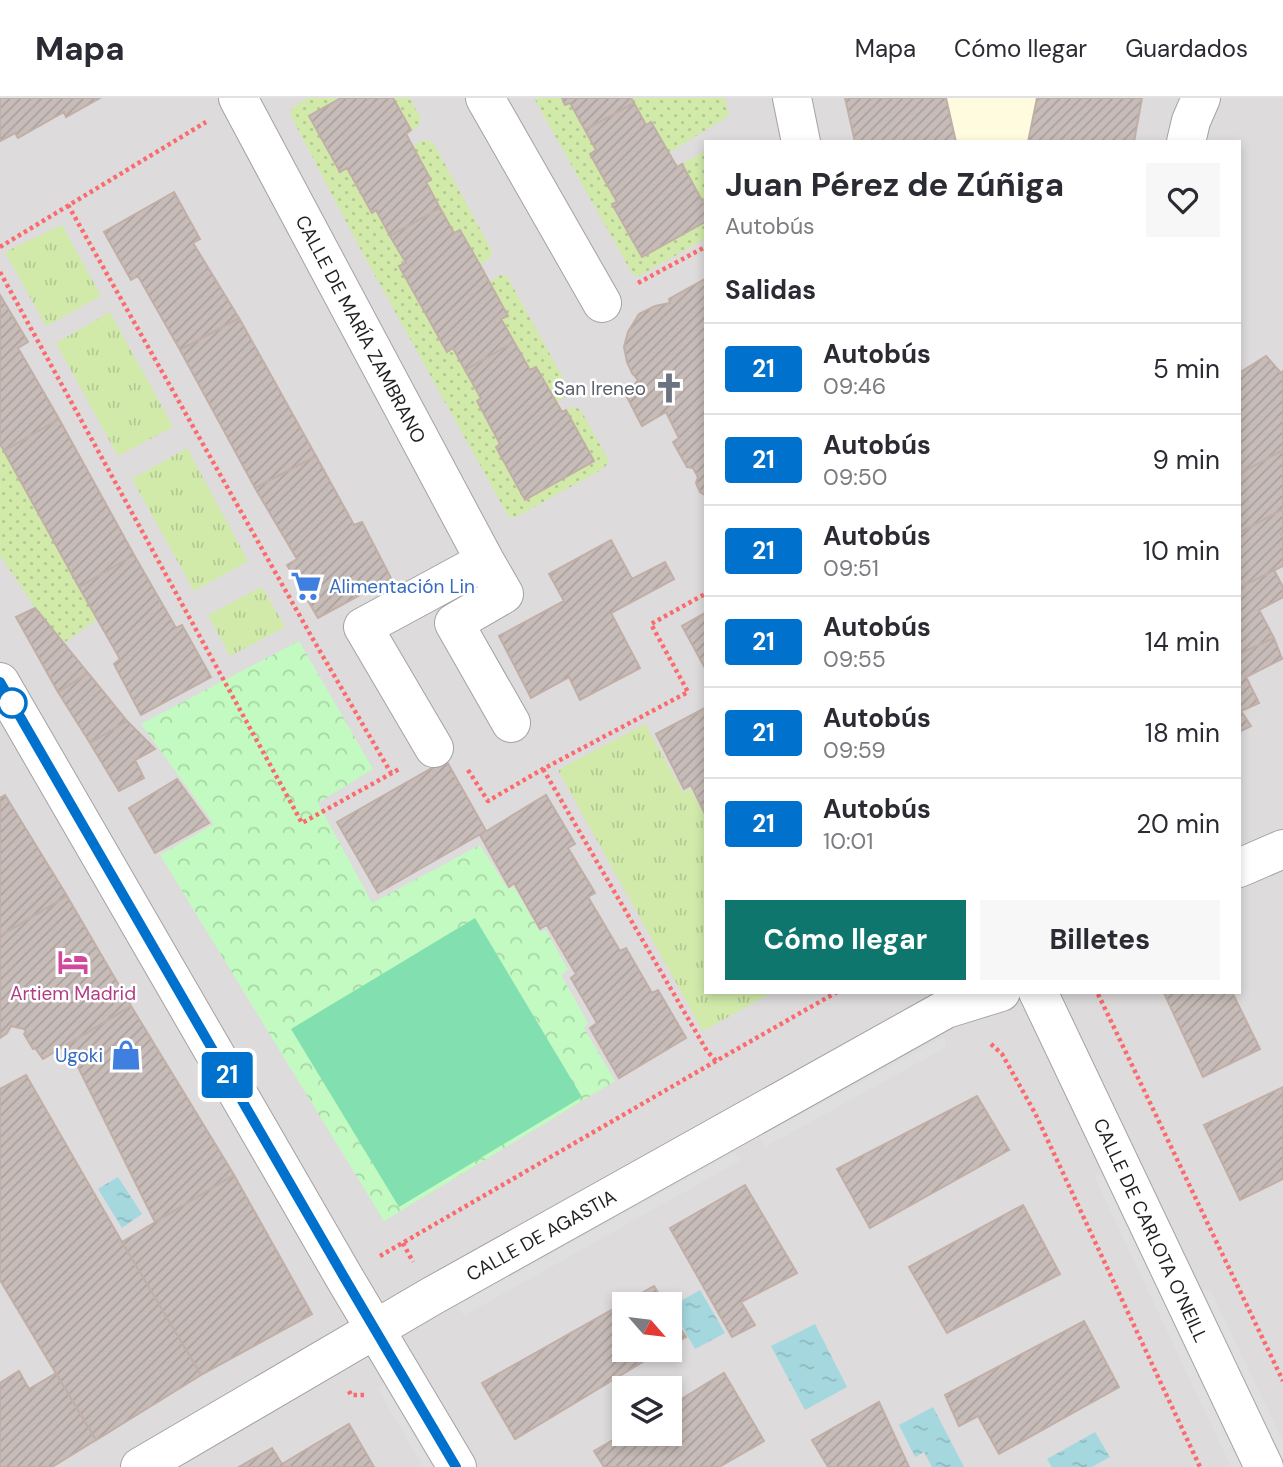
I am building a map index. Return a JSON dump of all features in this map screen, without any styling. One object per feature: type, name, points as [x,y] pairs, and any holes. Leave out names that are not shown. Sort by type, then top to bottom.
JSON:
[{"type":"street","points":[[485,98],[617,294]]},
{"type":"street","points":[[792,98],[801,140]]},
{"type":"street","points":[[1186,140],[1200,98]]},
{"type":"street","name":"CALLE DE MARÍA ZAMBRANO","points":[[238,100],[504,594],[454,623],[511,723]]},
{"type":"street","points":[[434,748],[363,627],[485,561]]},
{"type":"street","points":[[0,682],[457,1467]]},
{"type":"street","points":[[1241,867],[1283,849]]},
{"type":"street","name":"CALLE DE AGASTIA","points":[[140,1467],[375,1329],[952,1001],[990,994]]},
{"type":"street","name":"CALLE DE CARLOTA O’NEILL","points":[[1039,994],[1264,1467]]},
{"type":"path","points":[[0,247],[238,100]]},
{"type":"path","points":[[68,205],[127,304],[314,642],[391,774]]},
{"type":"path","points":[[617,294],[704,248]]},
{"type":"path","points":[[542,769],[707,1051],[716,1061]]},
{"type":"path","points":[[344,1277],[834,994]]},
{"type":"path","points":[[1098,994],[1283,1381]]},
{"type":"path","points":[[991,1044],[1002,1054],[1035,1113],[1200,1467]]},
{"type":"shaded area","points":[[0,98],[1283,98],[1283,1467],[0,1467]]},
{"type":"shaded area","points":[[845,98],[1142,98],[1134,140],[855,140]]},
{"type":"shaded area","points":[[945,1037],[945,1048],[765,1147],[759,1137]]},
{"type":"shaded area","points":[[735,1152],[741,1160],[464,1316],[457,1306]]},
{"type":"shaded area","points":[[1107,1171],[1247,1467],[1231,1467],[1094,1176]]},
{"type":"shaded area","points":[[1210,1289],[1283,1441],[1283,1467],[1280,1467],[1197,1292]]},
{"type":"shaded area","points":[[388,1381],[439,1467],[423,1467],[377,1388]]},
{"type":"green space","points":[[309,98],[341,98],[309,116],[340,171],[347,168],[372,212],[376,210],[406,263],[399,267],[447,351],[453,348],[481,398],[477,401],[500,444],[496,447],[525,500],[594,461],[566,410],[572,407],[580,409],[607,457],[608,463],[603,469],[516,517],[510,517],[506,512],[362,252],[292,118],[290,112],[293,107]]},
{"type":"green space","points":[[393,98],[410,98],[421,119],[417,128],[411,130]]},
{"type":"green space","points":[[534,98],[562,98],[565,104],[570,103],[596,150],[590,154],[617,202],[612,205],[641,257],[704,223],[704,240],[639,276],[633,275]]},
{"type":"green space","points":[[631,98],[725,98],[729,116],[668,153],[651,122],[646,125]]},
{"type":"green space","points":[[423,140],[434,144],[492,251],[490,258],[480,265],[460,230],[454,233],[426,182],[431,179],[413,146]]},
{"type":"green space","points":[[704,152],[704,204],[682,164]]},
{"type":"green space","points":[[62,225],[101,296],[46,326],[5,252]]},
{"type":"green space","points":[[501,275],[508,278],[568,387],[568,395],[556,403],[536,367],[530,370],[501,319],[508,315],[489,282]]},
{"type":"green space","points":[[110,312],[173,427],[118,456],[56,343]]},
{"type":"green space","points":[[0,444],[98,619],[64,643],[35,608],[0,555]]},
{"type":"green space","points":[[187,448],[248,561],[194,591],[132,479]]},
{"type":"green space","points":[[262,587],[285,627],[230,656],[208,615]]},
{"type":"green space","points":[[299,641],[373,769],[318,803],[372,903],[480,845],[508,889],[514,887],[540,932],[546,930],[568,970],[561,975],[588,1023],[584,1028],[615,1081],[384,1221],[160,855],[214,824],[141,724]]},
{"type":"green space","points":[[645,724],[683,792],[691,789],[704,815],[704,994],[769,994],[703,1031],[558,770]]},
{"type":"green space","points":[[475,918],[582,1097],[399,1207],[291,1029]]},
{"type":"water","points":[[118,1177],[142,1214],[122,1228],[98,1189]]},
{"type":"water","points":[[700,1290],[725,1333],[695,1349],[682,1326],[682,1301]]},
{"type":"water","points":[[815,1324],[847,1387],[805,1410],[771,1346]]},
{"type":"water","points":[[933,1407],[964,1467],[932,1467],[924,1452],[915,1457],[899,1425]]},
{"type":"water","points":[[1095,1432],[1110,1457],[1092,1467],[1052,1467],[1047,1459]]},
{"type":"building","points":[[0,98],[100,98],[66,117],[64,112],[18,138],[15,133],[0,141]]},
{"type":"building","points":[[341,98],[393,98],[411,130],[406,134],[431,180],[426,182],[440,208],[390,236],[376,210],[372,213],[347,168],[340,172],[309,116]]},
{"type":"building","points":[[562,98],[631,98],[634,103],[585,130],[570,103],[565,105]]},
{"type":"building","points":[[845,98],[946,98],[956,140],[855,140]]},
{"type":"building","points":[[1037,98],[1142,98],[1134,140],[1028,140]]},
{"type":"building","points":[[634,103],[646,125],[651,122],[677,167],[682,164],[704,204],[704,223],[642,257],[612,204],[617,202],[590,154],[596,150],[585,130]]},
{"type":"building","points":[[174,192],[200,239],[193,243],[239,318],[180,350],[138,276],[131,280],[104,232]]},
{"type":"building","points":[[440,208],[454,233],[460,230],[480,265],[508,316],[501,319],[514,342],[465,370],[453,348],[447,352],[399,266],[406,263],[390,236]]},
{"type":"building","name":"San Ireneo","points":[[704,280],[704,494],[696,483],[698,477],[693,468],[687,467],[673,442],[679,438],[666,412],[642,426],[626,395],[638,380],[627,362],[624,347],[628,332],[639,314],[655,306],[670,303],[669,299]]},
{"type":"building","points":[[0,295],[28,342],[18,348],[59,419],[4,451],[0,444]]},
{"type":"building","points":[[239,318],[316,456],[255,488],[180,350]]},
{"type":"building","points":[[514,342],[530,370],[536,367],[562,412],[566,410],[594,461],[525,500],[496,447],[500,444],[477,401],[481,398],[465,370]]},
{"type":"building","points":[[1266,356],[1281,373],[1283,371],[1283,450],[1241,473],[1241,372]]},
{"type":"building","points":[[59,419],[134,555],[79,587],[4,451]]},
{"type":"building","points":[[1283,450],[1283,509],[1241,532],[1241,473]]},
{"type":"building","points":[[316,456],[354,525],[362,522],[391,578],[318,618],[287,565],[297,559],[255,488]]},
{"type":"building","points":[[1283,509],[1283,566],[1241,587],[1241,532]]},
{"type":"building","points":[[611,540],[632,579],[665,562],[674,579],[611,613],[640,668],[580,700],[569,677],[531,698],[499,636],[564,601],[549,574]]},
{"type":"building","points":[[134,555],[176,628],[182,625],[211,677],[141,715],[114,664],[120,659],[79,587]]},
{"type":"building","points":[[1274,570],[1283,587],[1283,597],[1259,610],[1274,638],[1241,653],[1241,587]]},
{"type":"building","points":[[35,608],[88,673],[58,692],[16,617]]},
{"type":"building","points":[[704,614],[704,666],[682,626]]},
{"type":"building","points":[[1274,638],[1282,659],[1246,677],[1259,703],[1241,711],[1241,653]]},
{"type":"building","points":[[88,673],[127,721],[90,743],[58,692]]},
{"type":"building","points":[[704,709],[704,812],[691,785],[684,789],[656,734]]},
{"type":"building","points":[[1241,711],[1251,726],[1241,731]]},
{"type":"building","points":[[127,721],[155,749],[135,760],[144,778],[119,791],[90,743]]},
{"type":"building","points":[[446,760],[486,831],[378,893],[337,822]]},
{"type":"building","points":[[177,779],[209,823],[155,853],[129,808]]},
{"type":"building","points":[[5,795],[67,896],[0,936],[0,798]]},
{"type":"building","points":[[546,795],[575,844],[568,848],[595,893],[588,897],[620,951],[626,948],[652,993],[658,990],[686,1038],[619,1078],[590,1028],[597,1023],[571,978],[576,974],[547,925],[540,929],[514,883],[509,887],[480,835]]},
{"type":"building","points":[[67,896],[131,1006],[43,1059],[35,1048],[33,1049],[24,1029],[11,1026],[0,1038],[0,936]]},
{"type":"building","points":[[1164,994],[1233,994],[1260,1049],[1203,1077]]},
{"type":"building","points":[[131,1006],[234,1175],[155,1222],[67,1045]]},
{"type":"building","points":[[26,1075],[201,1375],[96,1440],[0,1280],[0,1089]]},
{"type":"building","points":[[1283,1087],[1283,1179],[1240,1200],[1204,1125]]},
{"type":"building","points":[[977,1096],[1009,1150],[870,1228],[837,1169]]},
{"type":"building","points":[[234,1175],[312,1314],[201,1375],[122,1242]]},
{"type":"building","points":[[745,1185],[797,1273],[741,1302],[755,1325],[732,1337],[670,1228]]},
{"type":"building","points":[[1023,1205],[1060,1274],[947,1333],[909,1267]]},
{"type":"building","points":[[654,1286],[658,1292],[643,1292]]},
{"type":"building","points":[[612,1310],[612,1362],[642,1362],[619,1376],[612,1376],[612,1380],[515,1439],[482,1383]]},
{"type":"building","points":[[1084,1321],[1119,1387],[999,1454],[978,1416],[959,1426],[945,1395]]},
{"type":"building","points":[[19,1371],[29,1389],[56,1373],[96,1440],[52,1467],[0,1467],[0,1383]]},
{"type":"building","points":[[724,1373],[764,1441],[719,1467],[604,1467],[594,1451],[612,1441],[612,1446],[682,1446],[682,1399]]},
{"type":"building","points":[[879,1402],[909,1467],[828,1467],[812,1440]]},
{"type":"building","points":[[349,1424],[374,1467],[239,1467],[272,1448],[282,1464]]},
{"type":"bus line","name":"21","points":[[0,682],[456,1467]]},
{"type":"place","name":"San Ireneo","points":[[669,388]]},
{"type":"place","name":"Alimentación Lin","points":[[306,586]]},
{"type":"place","name":"Artiem Madrid","points":[[73,962]]},
{"type":"place","name":"Ugoki","points":[[126,1055]]}]
